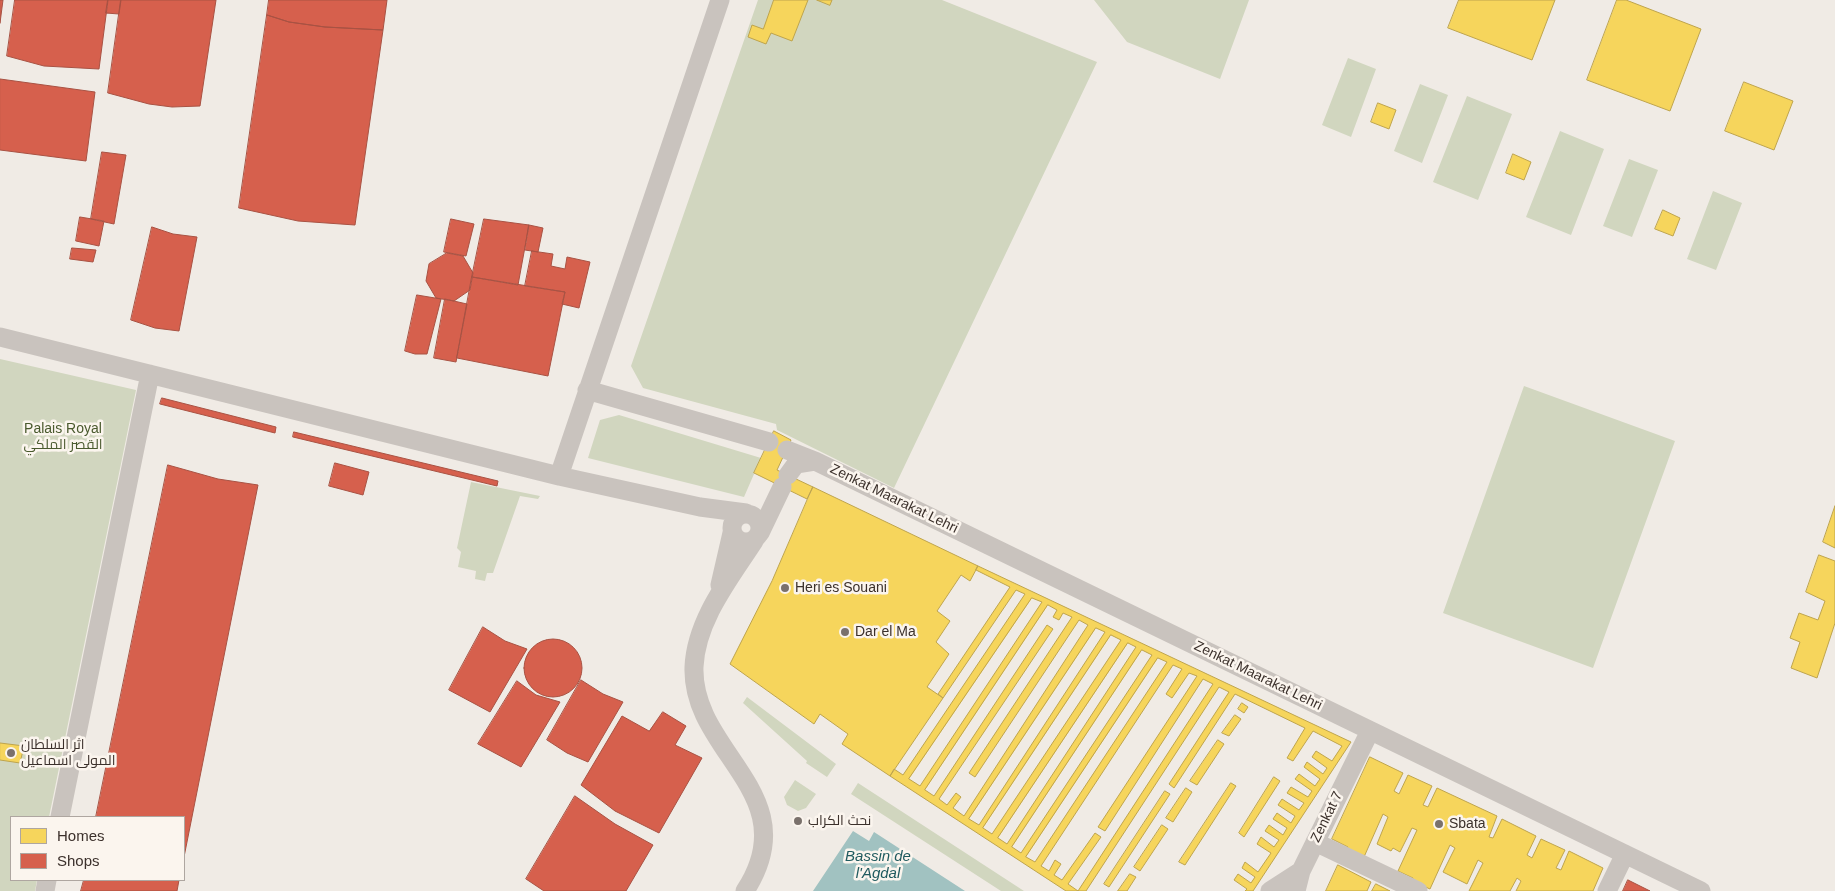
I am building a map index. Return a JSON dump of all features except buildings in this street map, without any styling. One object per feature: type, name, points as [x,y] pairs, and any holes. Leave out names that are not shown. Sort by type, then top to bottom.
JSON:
[{"type":"street","points":[[559,476],[720,0]]},
{"type":"street","points":[[0,337],[559,476],[700,508],[746,513],[758,520],[757,537]]},
{"type":"street","points":[[60,816],[150,374]]},
{"type":"street","points":[[588,390],[769,442]]},
{"type":"street","name":"Zenkat Maarakat Lehri","points":[[786,450],[815,461],[1701,891]]},
{"type":"street","points":[[716,600],[757,537],[785,481],[796,464],[815,461]]},
{"type":"street","points":[[700,508],[732,531],[741,542],[757,537]]},
{"type":"street","points":[[745,891],[757,868],[762,853],[763,821],[753,794],[708,719],[696,685],[696,654],[700,638],[716,600],[734,520],[746,513]]},
{"type":"street","name":"Zenkat 7","points":[[1296,891],[1301,871],[1370,731]]},
{"type":"street","points":[[1315,842],[1418,891]]},
{"type":"street","points":[[1607,891],[1625,854]]},
{"type":"street","points":[[1270,891],[1301,871]]},
{"type":"green space","points":[[758,0],[942,0],[1097,62],[894,488],[777,430],[776,424],[643,388],[631,366]]},
{"type":"green space","points":[[1094,0],[1249,0],[1220,79],[1127,42]]},
{"type":"green space","points":[[1348,58],[1376,69],[1351,137],[1322,125]]},
{"type":"green space","points":[[1420,84],[1448,95],[1422,163],[1394,151]]},
{"type":"green space","points":[[1467,96],[1512,114],[1478,200],[1433,182]]},
{"type":"green space","points":[[1560,131],[1604,149],[1571,235],[1526,217]]},
{"type":"green space","points":[[1629,159],[1658,170],[1632,237],[1603,226]]},
{"type":"green space","points":[[1713,191],[1742,203],[1716,270],[1687,259]]},
{"type":"green space","name":"Palais Royal القصر الملكي","points":[[0,359],[136,390],[49,816],[10,816],[10,881],[37,881],[35,891],[0,891]]},
{"type":"green space","points":[[1524,386],[1675,441],[1593,668],[1443,613]]},
{"type":"green space","points":[[619,415],[761,458],[744,497],[588,458],[600,420]]},
{"type":"green space","points":[[471,482],[540,496],[538,499],[520,496],[493,573],[487,573],[485,581],[475,579],[476,571],[458,567],[461,552],[457,548]]},
{"type":"green space","points":[[747,697],[836,764],[827,777],[806,763],[807,761],[743,703]]},
{"type":"green space","points":[[795,780],[816,794],[806,808],[798,811],[787,805],[784,797]]},
{"type":"green space","points":[[858,783],[1024,891],[1001,891],[851,794]]},
{"type":"water","name":"Bassin de l'Agdal","points":[[853,831],[869,841],[874,832],[965,891],[813,891]]},
{"type":"place","name":"Heri es Souani","points":[[785,588]]},
{"type":"place","name":"Dar el Ma","points":[[845,632]]},
{"type":"place","name":"اثر السلطان المولى اسماعيل","points":[[11,753]]},
{"type":"place","name":"نحث الكراب","points":[[798,821]]},
{"type":"place","name":"Sbata","points":[[1439,824]]}]
